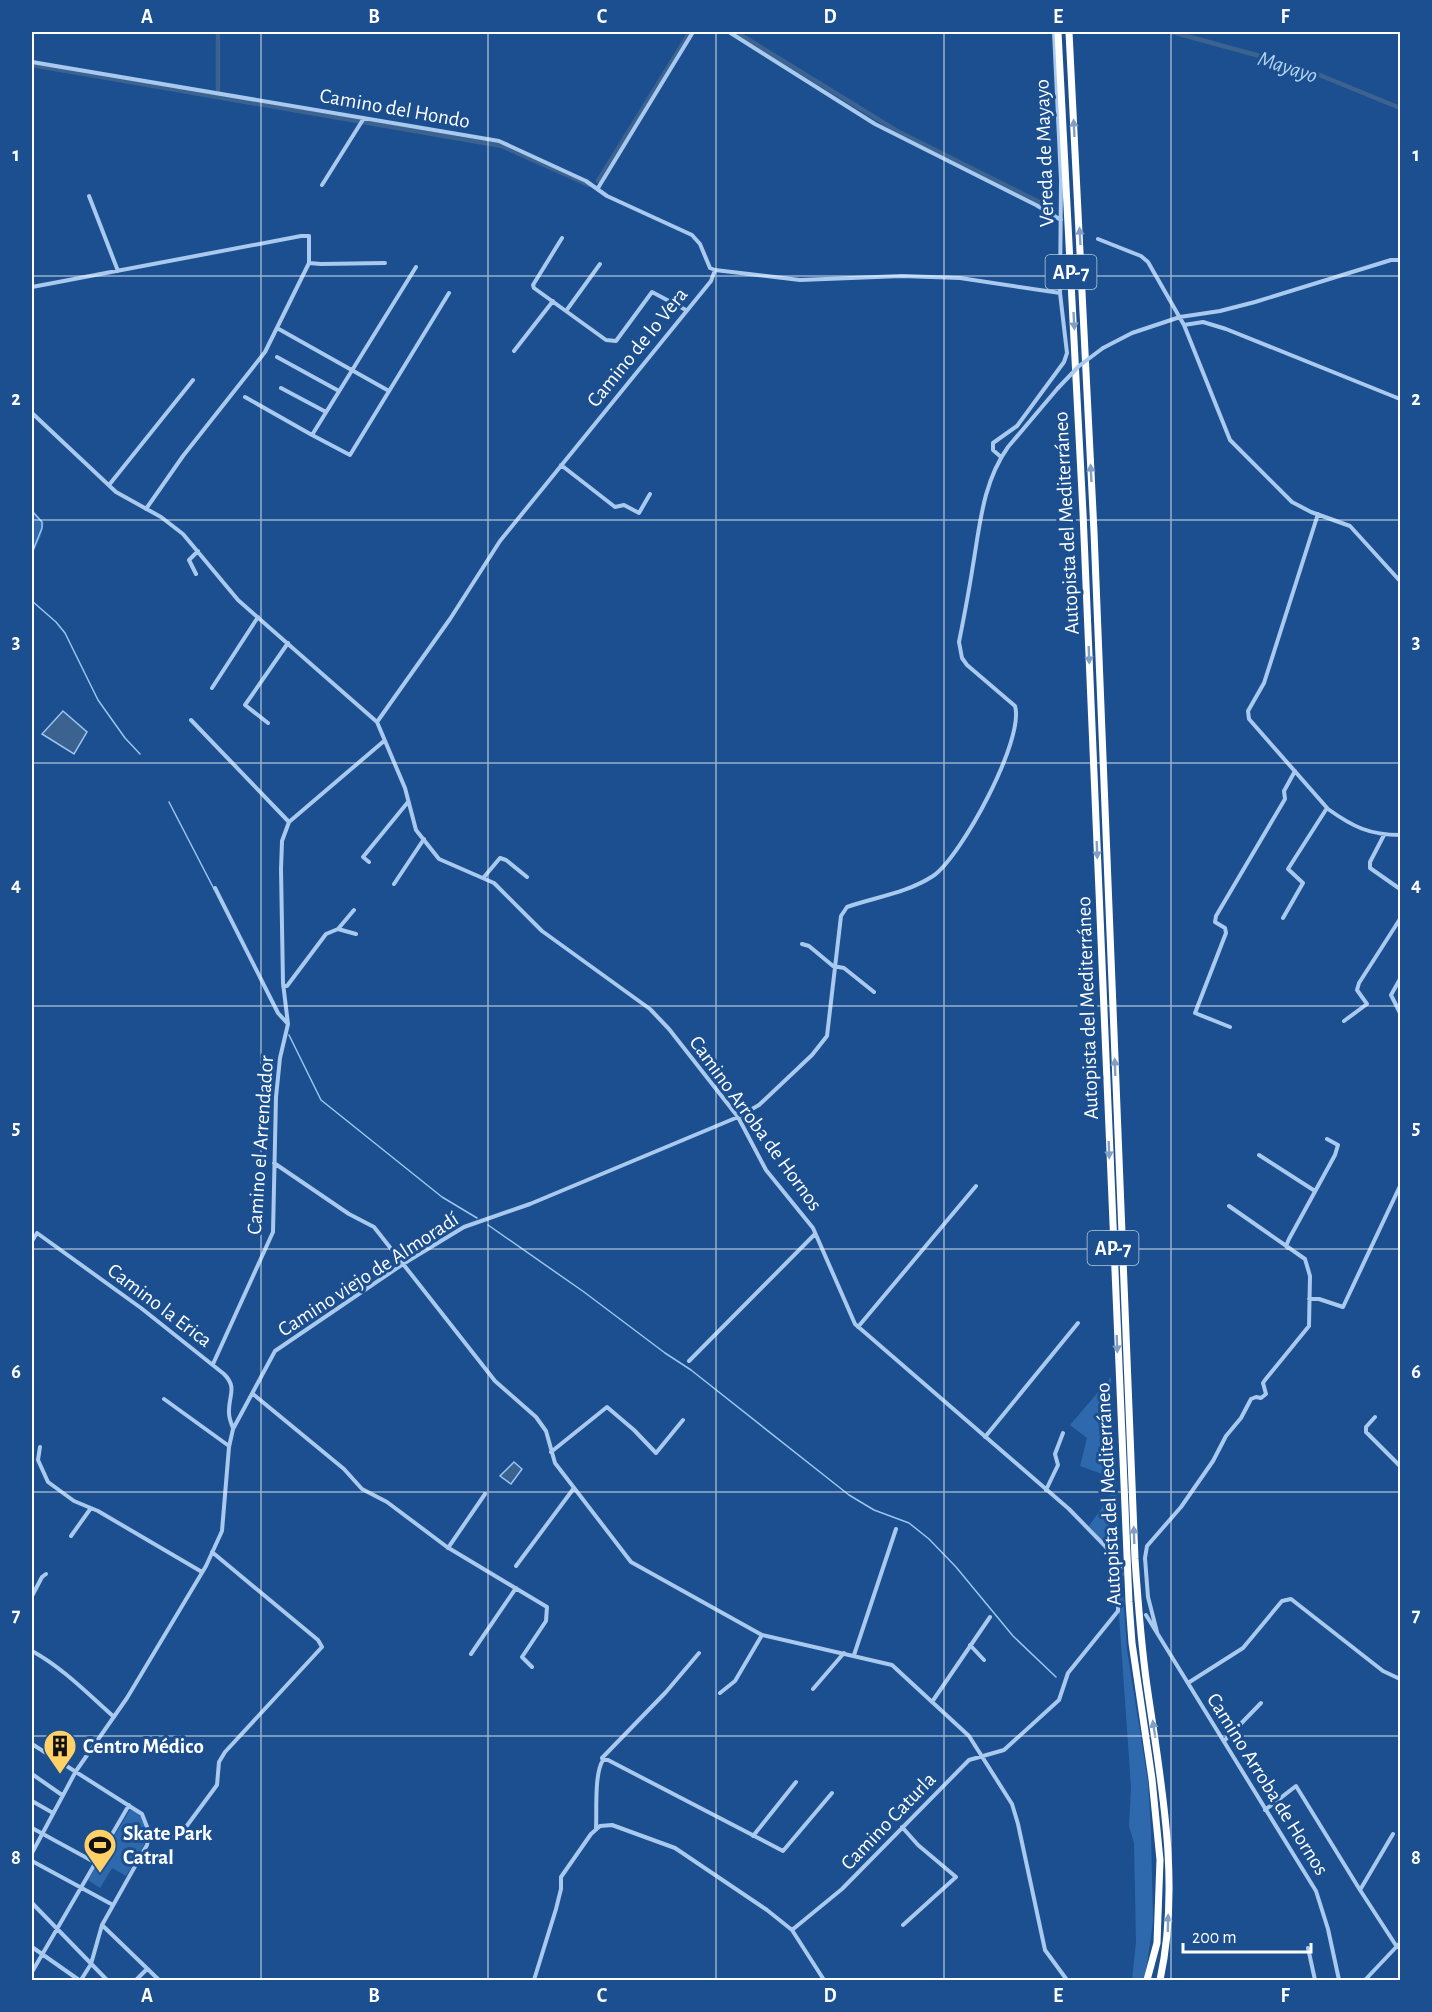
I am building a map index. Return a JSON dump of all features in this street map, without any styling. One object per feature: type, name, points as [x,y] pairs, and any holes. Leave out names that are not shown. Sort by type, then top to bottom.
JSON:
[{"type":"highway","name":"Autopista del Mediterráneo","points":[[1056,32],[1083,524],[1129,1602],[1132,1643],[1152,1779],[1160,1860],[1156,1943],[1147,1980]]},
{"type":"highway","name":"Autopista del Mediterráneo","points":[[1069,32],[1093,520],[1135,1559],[1141,1633],[1160,1760],[1169,1859],[1167,1948],[1160,1980]]},
{"type":"street","points":[[598,188],[693,32]]},
{"type":"street","points":[[729,32],[875,124],[1062,220]]},
{"type":"street","name":"Vereda de Mayayo","points":[[1001,457],[993,450],[993,443],[1017,426],[1064,362],[1067,353],[1060,293],[1062,220],[1056,32]]},
{"type":"street","name":"Camino del Hondo","points":[[32,62],[363,121],[499,141],[586,181],[608,196],[692,235],[700,244],[710,268],[715,270]]},
{"type":"street","points":[[322,185],[363,121]]},
{"type":"street","points":[[89,196],[118,271]]},
{"type":"street","points":[[32,287],[309,236],[309,263],[260,359],[183,456],[146,509]]},
{"type":"street","points":[[562,238],[533,285],[534,288],[610,342],[616,341],[652,292],[687,310]]},
{"type":"street","points":[[1098,239],[1141,256],[1148,262],[1184,325],[1230,440],[1292,502],[1350,526],[1401,581]]},
{"type":"street","name":"Camino viejo de Almoradí","points":[[32,1853],[76,1771],[114,1717],[212,1552],[222,1531],[229,1446],[233,1429],[275,1351],[403,1264],[464,1227],[530,1204],[738,1118],[759,1105],[812,1055],[827,1036],[841,916],[847,907],[885,897],[924,881],[937,873],[948,861],[973,823],[1004,766],[1016,720],[1015,706],[967,665],[959,650],[989,483],[1001,457],[1058,388],[1079,366],[1103,348],[1132,333],[1180,317],[1220,311],[1391,260],[1401,260]]},
{"type":"street","points":[[309,263],[385,263]]},
{"type":"street","points":[[566,311],[600,264]]},
{"type":"street","points":[[312,435],[416,267]]},
{"type":"street","points":[[715,270],[800,280],[902,276],[960,278],[1060,293]]},
{"type":"street","name":"Camino de lo Vera","points":[[377,722],[450,619],[500,542],[711,281],[715,270]]},
{"type":"street","points":[[245,397],[350,455],[449,293]]},
{"type":"street","points":[[514,351],[553,302]]},
{"type":"street","points":[[1184,325],[1203,321],[1226,328],[1401,399]]},
{"type":"street","points":[[277,328],[389,391]]},
{"type":"street","points":[[277,357],[339,391]]},
{"type":"street","points":[[109,485],[193,380]]},
{"type":"street","points":[[281,388],[326,412]]},
{"type":"street","name":"Camino Arroba de Hornos","points":[[32,413],[116,492],[183,534],[238,600],[377,722],[405,788],[416,830],[439,859],[451,866],[484,877],[502,890],[542,931],[650,1009],[669,1029],[738,1118],[766,1170],[813,1228],[843,1299],[858,1327],[1069,1509],[1100,1540],[1120,1567]]},
{"type":"street","points":[[561,465],[615,507],[624,505],[639,513],[650,494]]},
{"type":"street","points":[[1318,514],[1264,683],[1248,711],[1249,719],[1327,808],[1342,820],[1384,835],[1401,835]]},
{"type":"street","points":[[196,574],[189,560],[198,551]]},
{"type":"street","points":[[212,688],[258,617]]},
{"type":"street","points":[[268,723],[245,705],[288,643]]},
{"type":"street","points":[[191,720],[289,822],[384,741]]},
{"type":"street","points":[[1230,1027],[1195,1013],[1226,933],[1225,928],[1215,922],[1216,916],[1285,799],[1284,791],[1295,771]]},
{"type":"street","points":[[369,862],[363,857],[408,802]]},
{"type":"street","points":[[1283,918],[1303,883],[1288,869],[1327,808]]},
{"type":"street","name":"Camino el Arrendador","points":[[213,1364],[273,1232],[276,1097],[279,1067],[288,1023],[284,986],[281,868],[282,841],[289,822]]},
{"type":"street","points":[[1384,835],[1370,862],[1370,868],[1401,889]]},
{"type":"street","points":[[394,884],[424,839]]},
{"type":"street","points":[[484,877],[500,858],[506,860],[526,877]]},
{"type":"street","points":[[215,888],[278,1012],[288,1023]]},
{"type":"street","points":[[338,929],[354,910]]},
{"type":"street","points":[[1344,1021],[1366,1004],[1357,990],[1359,983],[1401,919]]},
{"type":"street","points":[[284,986],[287,986],[326,934],[338,929],[356,934]]},
{"type":"street","points":[[802,944],[809,946],[836,966],[844,968],[874,992]]},
{"type":"street","points":[[1401,979],[1391,995],[1401,1013]]},
{"type":"street","points":[[1289,1250],[1286,1246],[1289,1239],[1335,1155],[1338,1145],[1328,1139]]},
{"type":"street","points":[[1259,1155],[1315,1191]]},
{"type":"street","points":[[274,1163],[349,1214],[374,1227],[495,1381],[536,1417],[546,1431],[555,1463],[631,1562],[762,1635],[892,1665],[969,1736],[1012,1804],[1045,1950],[1066,1980]]},
{"type":"street","points":[[858,1327],[976,1186]]},
{"type":"street","points":[[1309,1299],[1319,1299],[1343,1307],[1401,1186]]},
{"type":"street","points":[[1157,1632],[1148,1597],[1145,1557],[1148,1546],[1181,1507],[1213,1461],[1226,1437],[1241,1418],[1251,1399],[1261,1398],[1266,1394],[1265,1380],[1309,1326],[1310,1276],[1305,1259],[1229,1206]]},
{"type":"street","name":"Camino la Erica","points":[[32,1241],[37,1233],[132,1301],[213,1364],[231,1381],[228,1414],[233,1429]]},
{"type":"street","points":[[689,1361],[815,1234]]},
{"type":"street","points":[[985,1437],[1078,1323]]},
{"type":"street","points":[[252,1394],[344,1469],[362,1489],[387,1502],[448,1548],[548,1607],[549,1613],[546,1621],[522,1657],[532,1666]]},
{"type":"street","points":[[164,1399],[229,1446]]},
{"type":"street","points":[[551,1452],[607,1407],[656,1453],[683,1420]]},
{"type":"street","points":[[1375,1417],[1366,1427],[1366,1432],[1401,1466]]},
{"type":"street","points":[[1046,1490],[1058,1465],[1055,1454],[1063,1433]]},
{"type":"street","points":[[40,1447],[38,1460],[48,1482],[74,1501],[91,1508],[202,1572]]},
{"type":"street","points":[[516,1566],[574,1488]]},
{"type":"street","points":[[448,1548],[485,1494]]},
{"type":"street","points":[[71,1536],[91,1508]]},
{"type":"street","points":[[854,1655],[896,1529]]},
{"type":"street","points":[[148,1838],[175,1836],[183,1832],[218,1785],[219,1762],[225,1752],[322,1647],[318,1640],[212,1552]]},
{"type":"street","name":"Camino Caturla","points":[[792,1930],[842,1889],[969,1760],[1004,1750],[1059,1700],[1068,1673],[1118,1611],[1118,1589],[1111,1564],[1115,1559]]},
{"type":"street","points":[[32,1596],[46,1574]]},
{"type":"street","points":[[471,1654],[516,1587]]},
{"type":"street","points":[[1188,1683],[1243,1648],[1282,1601],[1291,1599],[1383,1671],[1401,1680]]},
{"type":"street","name":"Camino Arroba de Hornos","points":[[1146,1615],[1316,1891],[1328,1929],[1339,1980]]},
{"type":"street","points":[[932,1702],[990,1617]]},
{"type":"street","points":[[720,1693],[735,1681],[762,1635]]},
{"type":"street","points":[[970,1645],[984,1660]]},
{"type":"street","points":[[32,1651],[47,1659],[67,1675],[114,1717]]},
{"type":"street","points":[[596,1829],[598,1776],[602,1758],[699,1653]]},
{"type":"street","points":[[813,1689],[844,1653]]},
{"type":"street","points":[[1224,1741],[1261,1703]]},
{"type":"street","points":[[32,1746],[76,1771],[142,1814],[149,1832],[147,1845],[102,1925],[91,1964],[80,1980],[32,1947]]},
{"type":"street","points":[[603,1760],[608,1760],[783,1851],[832,1793]]},
{"type":"street","points":[[32,1774],[62,1795]]},
{"type":"street","points":[[753,1836],[796,1782]]},
{"type":"street","points":[[1265,1810],[1296,1786],[1360,1890],[1399,1945],[1365,1980]]},
{"type":"street","points":[[32,1801],[53,1813]]},
{"type":"street","points":[[32,1972],[33,1966],[129,1805]]},
{"type":"street","points":[[534,1980],[556,1909],[561,1877],[591,1834],[600,1826],[612,1825],[675,1848],[767,1910],[792,1930],[824,1980]]},
{"type":"street","points":[[902,1827],[918,1845],[956,1877],[903,1925]]},
{"type":"street","points":[[32,1828],[96,1863]]},
{"type":"street","points":[[1360,1890],[1393,1834]]},
{"type":"street","points":[[32,1861],[112,1905]]},
{"type":"street","points":[[32,1903],[107,1980]]},
{"type":"street","points":[[102,1925],[159,1980]]},
{"type":"street","points":[[1308,1948],[1315,1980]]},
{"type":"street","points":[[136,1980],[147,1969]]},
{"type":"shaded area","points":[[32,509],[44,523],[32,555],[34,524]]},
{"type":"shaded area","points":[[63,711],[87,732],[74,754],[42,734]]},
{"type":"shaded area","points":[[1111,1377],[1120,1565],[1109,1548],[1089,1526],[1113,1492],[1113,1478],[1080,1466],[1087,1438],[1070,1425]]},
{"type":"shaded area","points":[[514,1462],[522,1469],[511,1484],[500,1476]]},
{"type":"shaded area","points":[[1119,1570],[1122,1577],[1127,1650],[1148,1782],[1153,1921],[1145,1980],[1132,1980],[1136,1942],[1134,1843],[1129,1826],[1131,1787],[1119,1615],[1120,1584],[1116,1574]]},
{"type":"shaded area","points":[[131,1808],[140,1815],[145,1823],[147,1832],[142,1849],[126,1876],[112,1868],[100,1888],[88,1880]]},
{"type":"waterway","points":[[218,32],[218,90]]},
{"type":"waterway","points":[[598,181],[690,32]]},
{"type":"waterway","points":[[736,32],[897,131],[1053,209]]},
{"type":"waterway","name":"Mayayo","points":[[1172,32],[1300,67],[1400,108]]},
{"type":"waterway","points":[[32,65],[502,146],[589,185]]},
{"type":"waterway","points":[[32,511],[42,522],[42,528],[32,553]]},
{"type":"waterway","points":[[32,601],[65,633],[98,700],[125,738],[140,754]]},
{"type":"waterway","points":[[169,802],[214,889]]},
{"type":"waterway","points":[[289,1035],[321,1100],[442,1197],[477,1218]]},
{"type":"waterway","points":[[488,1225],[691,1370],[849,1495],[874,1510],[909,1523],[929,1539],[956,1567],[1013,1636],[1056,1677]]},
{"type":"tunnel","points":[[1120,1567],[1127,1580]]},
{"type":"place","name":"Centro Médico","points":[[60,1775]]},
{"type":"place","name":"Skate Park Catral","points":[[100,1874]]}]
